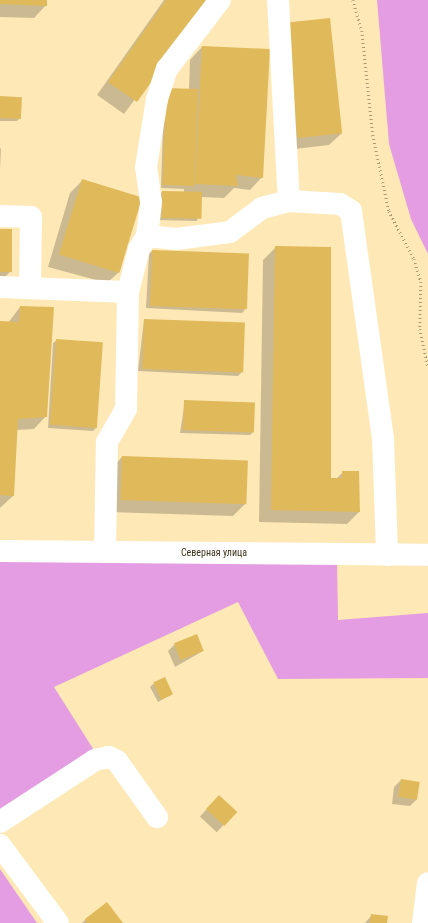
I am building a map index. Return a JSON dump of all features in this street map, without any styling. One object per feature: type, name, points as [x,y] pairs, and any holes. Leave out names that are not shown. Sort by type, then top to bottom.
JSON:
[{"type":"street","points":[[105,552],[107,442],[126,409],[128,292],[139,249],[147,236],[151,202],[146,167],[157,99],[168,70],[220,0]]},
{"type":"street","points":[[278,0],[289,201]]},
{"type":"street","points":[[147,236],[176,239],[230,232],[262,208],[289,201],[340,204],[351,211],[384,438],[387,555]]},
{"type":"street","points":[[0,216],[31,217],[30,288]]},
{"type":"street","points":[[0,288],[128,292]]},
{"type":"street","name":"Северная улица","points":[[0,552],[428,555]]},
{"type":"street","points":[[0,822],[95,760],[109,757],[117,761],[157,817]]},
{"type":"street","points":[[0,845],[58,923]]},
{"type":"street","points":[[423,923],[428,883]]},
{"type":"path","points":[[353,0],[362,31],[373,134],[389,211],[414,259],[421,282],[420,329],[428,366]]},
{"type":"shaded area","points":[[377,0],[428,0],[428,254],[411,219],[389,144]]},
{"type":"shaded area","points":[[0,559],[337,561],[338,620],[428,613],[428,678],[278,679],[238,602],[54,687],[97,755],[0,822]]},
{"type":"shaded area","points":[[0,869],[37,923],[0,923]]},
{"type":"building","points":[[0,0],[47,0],[47,6],[0,4]]},
{"type":"building","points":[[166,0],[210,0],[137,102],[108,82]]},
{"type":"building","points":[[330,18],[342,133],[297,138],[285,23]]},
{"type":"building","points":[[202,46],[270,49],[263,178],[236,175],[238,186],[195,184]]},
{"type":"building","points":[[166,88],[198,89],[195,186],[163,185]]},
{"type":"building","points":[[0,96],[22,97],[21,119],[0,118]]},
{"type":"building","points":[[82,179],[142,197],[119,273],[59,255]]},
{"type":"building","points":[[162,191],[202,192],[202,219],[162,218]]},
{"type":"building","points":[[0,229],[12,229],[12,272],[0,272]]},
{"type":"building","points":[[275,246],[331,247],[331,478],[342,478],[342,471],[359,471],[360,512],[271,510]]},
{"type":"building","points":[[152,250],[249,253],[247,309],[150,306]]},
{"type":"building","points":[[20,306],[54,307],[47,417],[18,419],[14,496],[0,495],[0,321],[19,322]]},
{"type":"building","points":[[144,319],[245,323],[243,372],[142,369]]},
{"type":"building","points":[[56,339],[103,342],[97,428],[50,425]]},
{"type":"building","points":[[184,400],[255,402],[254,432],[183,430]]},
{"type":"building","points":[[122,456],[248,460],[246,504],[120,500]]},
{"type":"building","points":[[197,634],[204,651],[181,660],[174,643]]},
{"type":"building","points":[[165,677],[173,694],[161,700],[153,682]]},
{"type":"building","points":[[401,779],[420,782],[417,800],[398,797]]},
{"type":"building","points":[[219,795],[237,812],[224,826],[206,809]]},
{"type":"building","points":[[107,902],[123,923],[87,923],[85,919]]},
{"type":"building","points":[[371,914],[388,916],[387,923],[370,923]]}]
